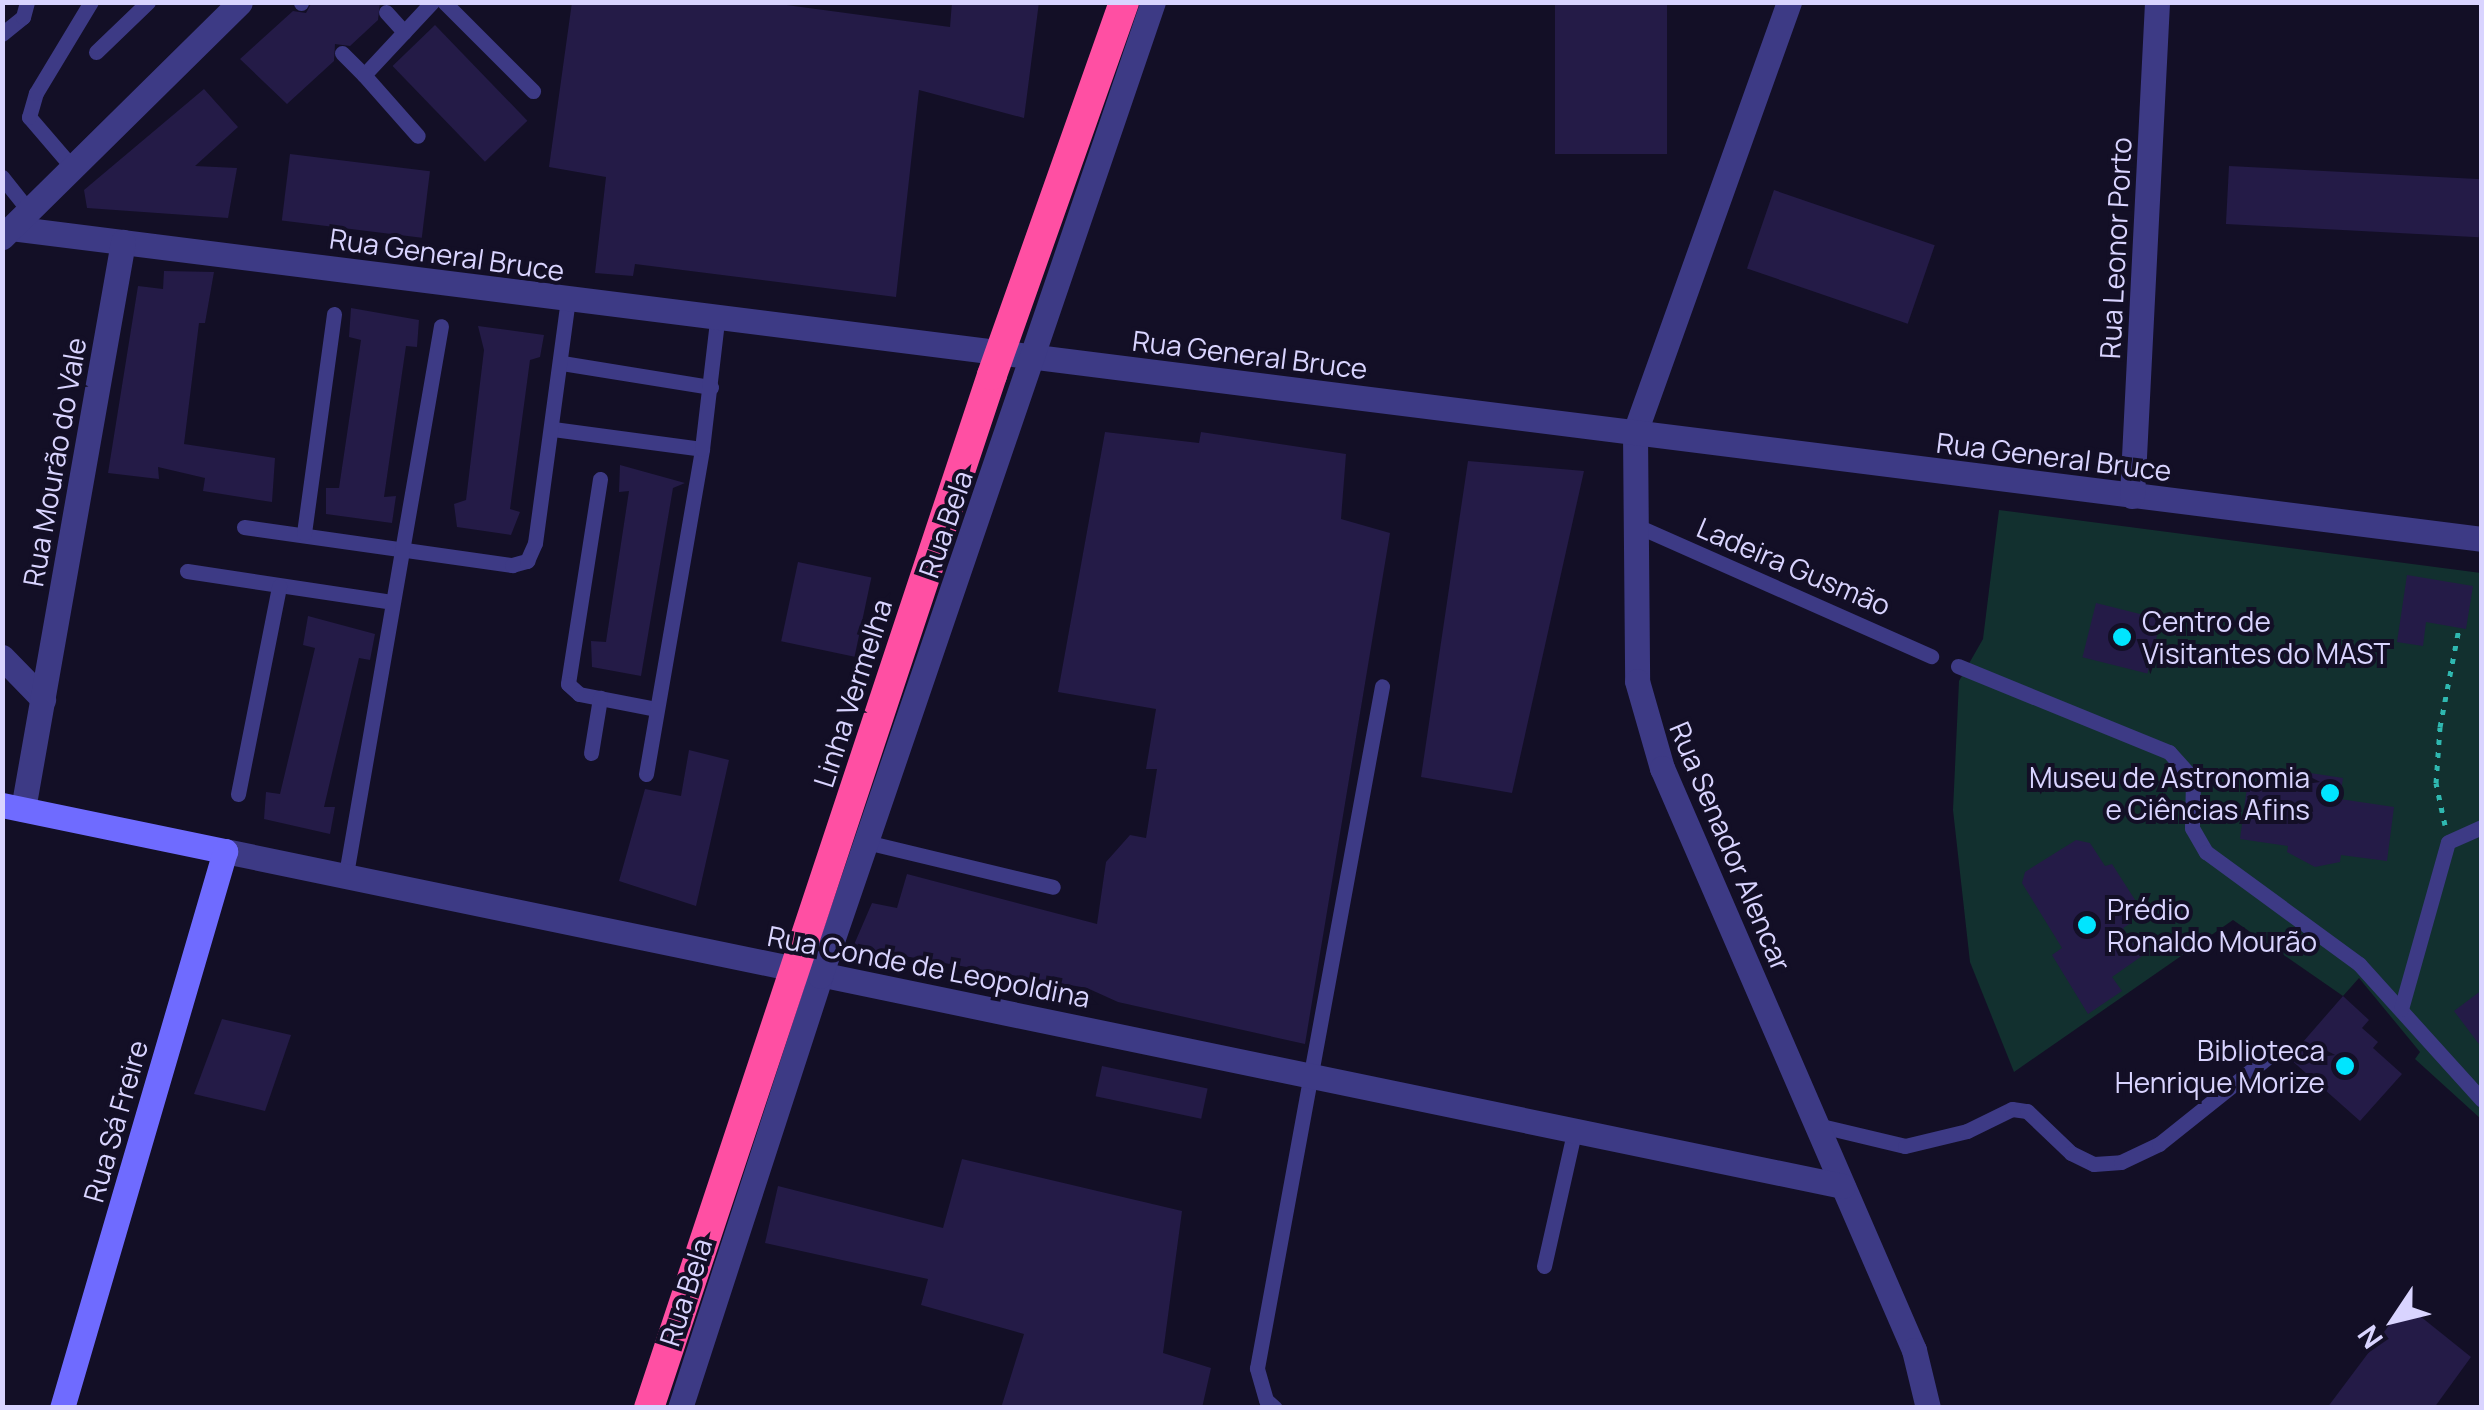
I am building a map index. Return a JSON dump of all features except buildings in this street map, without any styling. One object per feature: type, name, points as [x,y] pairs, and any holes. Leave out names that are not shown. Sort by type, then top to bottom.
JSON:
[{"type":"highway","name":"Linha Vermelha","points":[[649,1408],[992,375],[1124,2]]},
{"type":"highway","name":"Linha Vermelha","points":[[666,1408],[1004,374],[1137,2]]},
{"type":"main road","name":"Rua Conde de Leopoldina","points":[[13,807],[225,851]]},
{"type":"main road","name":"Rua Sá Freire","points":[[62,1408],[225,851]]},
{"type":"street","points":[[14,225],[240,2]]},
{"type":"street","name":"Rua Bela","points":[[680,1408],[820,976],[1154,2]]},
{"type":"street","name":"Rua Senador Alencar","points":[[1789,2],[1634,433],[1634,634],[1645,720],[1914,1350],[1928,1408]]},
{"type":"street","name":"Rua Leonor Porto","points":[[2132,496],[2157,2]]},
{"type":"street","name":"Rua General Bruce","points":[[14,225],[717,321],[2482,539]]},
{"type":"street","name":"Rua Mourão do Vale","points":[[13,807],[43,699],[123,242]]},
{"type":"street","points":[[2,657],[43,699]]},
{"type":"street","name":"Rua Conde de Leopoldina","points":[[225,851],[820,976],[1316,1072],[1843,1186]]},
{"type":"lane","points":[[2,34],[23,17],[27,2]]},
{"type":"lane","points":[[72,167],[29,117],[36,93],[90,2]]},
{"type":"lane","points":[[96,52],[148,2]]},
{"type":"lane","points":[[364,75],[432,2]]},
{"type":"lane","points":[[444,2],[533,91]]},
{"type":"lane","points":[[386,12],[404,32]]},
{"type":"lane","points":[[342,53],[418,136]]},
{"type":"lane","points":[[2,178],[14,225]]},
{"type":"lane","points":[[244,527],[304,532],[512,565],[526,561],[535,544],[568,300]]},
{"type":"lane","points":[[304,532],[334,314]]},
{"type":"lane","points":[[646,774],[702,450],[717,321]]},
{"type":"lane","points":[[346,874],[441,326]]},
{"type":"lane","points":[[562,363],[710,387]]},
{"type":"lane","points":[[553,429],[702,450]]},
{"type":"lane","points":[[600,478],[568,684],[600,698],[656,710]]},
{"type":"lane","name":"Ladeira Gusmão","points":[[1635,525],[1931,656]]},
{"type":"lane","points":[[187,571],[392,602]]},
{"type":"lane","points":[[238,794],[280,586]]},
{"type":"lane","points":[[1958,666],[2169,752],[2192,779],[2197,840],[2237,880],[2359,964],[2482,1100]]},
{"type":"lane","points":[[1275,1408],[1266,1400],[1257,1368],[1316,1072],[1382,686]]},
{"type":"lane","points":[[591,753],[600,698]]},
{"type":"lane","points":[[2401,1009],[2448,842],[2482,827]]},
{"type":"lane","points":[[866,842],[1053,887]]},
{"type":"lane","points":[[1817,1125],[1905,1146],[1967,1131],[2012,1109],[2027,1111],[2071,1154],[2094,1164],[2121,1162],[2159,1144],[2273,1053]]},
{"type":"lane","points":[[1544,1266],[1576,1128]]},
{"type":"path","points":[[2448,842],[2436,784],[2459,628]]},
{"type":"green space","points":[[1999,510],[2481,573],[2481,1119],[2415,1059],[2420,1052],[2359,978],[2343,996],[2233,920],[2014,1072],[1970,962],[1953,810],[1959,681],[1983,639]]},
{"type":"place","name":"Centro de Visitantes do MAST","points":[[2122,637]]},
{"type":"place","name":"Museu de Astronomia e Ciências Afins","points":[[2330,793]]},
{"type":"place","name":"Prédio Ronaldo Mourão","points":[[2087,925]]},
{"type":"place","name":"Biblioteca Henrique Morize","points":[[2345,1066]]}]
